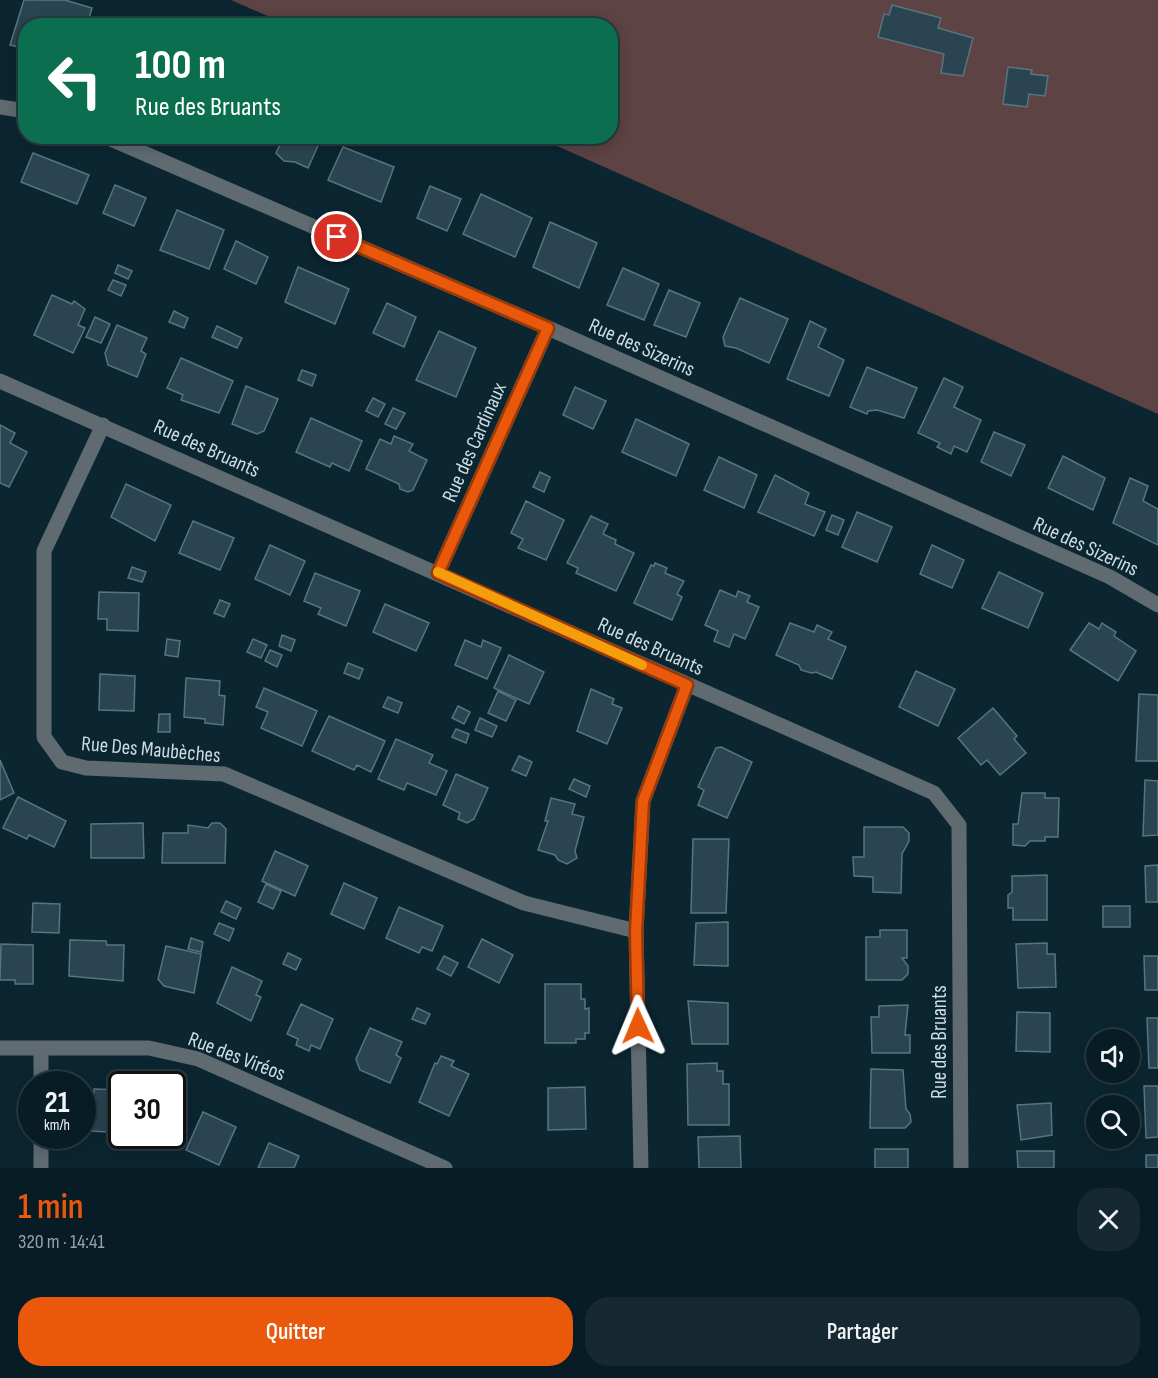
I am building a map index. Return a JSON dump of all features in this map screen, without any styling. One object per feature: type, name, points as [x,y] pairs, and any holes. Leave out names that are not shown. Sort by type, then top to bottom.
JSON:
[{"type":"street","points":[[0,107],[18,110]]},
{"type":"street","name":"Rue des Sizerins","points":[[122,144],[548,328],[1110,577],[1158,605]]},
{"type":"street","name":"Rue des Cardinaux","points":[[438,573],[548,328]]},
{"type":"street","name":"Rue des Bruants","points":[[0,381],[934,793],[959,825],[961,1168]]},
{"type":"street","name":"Rue Des Maubèches","points":[[103,425],[44,551],[44,737],[62,762],[86,768],[224,774],[524,903],[636,931]]},
{"type":"street","points":[[641,1168],[636,931],[643,801],[687,685]]},
{"type":"street","name":"Rue des Viréos","points":[[0,1048],[41,1050],[149,1048],[198,1059],[445,1168]]},
{"type":"street","points":[[41,1050],[41,1071]]},
{"type":"street","points":[[41,1149],[41,1168]]},
{"type":"shaded area","points":[[231,0],[1158,0],[1158,414],[553,144],[618,144],[618,18],[272,18]]},
{"type":"building","points":[[24,0],[65,0],[92,8],[89,18],[18,18]]},
{"type":"building","points":[[892,5],[941,18],[938,28],[973,38],[963,76],[941,73],[944,54],[878,37],[884,14],[889,15]]},
{"type":"building","points":[[18,19],[18,47],[10,45]]},
{"type":"building","points":[[1008,67],[1032,70],[1031,74],[1048,76],[1045,96],[1029,94],[1027,107],[1003,104]]},
{"type":"building","points":[[280,144],[319,144],[308,168],[295,162],[284,161],[276,153]]},
{"type":"building","points":[[343,147],[394,167],[381,202],[328,180]]},
{"type":"building","points":[[33,153],[89,175],[77,204],[21,182]]},
{"type":"building","points":[[115,185],[146,198],[134,226],[103,213]]},
{"type":"building","points":[[430,186],[461,199],[447,231],[417,218]]},
{"type":"building","points":[[481,194],[532,218],[515,257],[463,234]]},
{"type":"building","points":[[177,210],[224,230],[209,269],[160,250]]},
{"type":"building","points":[[550,222],[597,243],[579,288],[533,267]]},
{"type":"building","points":[[236,241],[268,257],[256,284],[224,269]]},
{"type":"building","points":[[118,265],[132,271],[128,279],[115,273]]},
{"type":"building","points":[[298,267],[349,289],[335,324],[285,302]]},
{"type":"building","points":[[623,268],[659,284],[644,320],[607,305]]},
{"type":"building","points":[[113,280],[126,285],[121,296],[108,290]]},
{"type":"building","points":[[669,290],[700,303],[686,337],[654,325]]},
{"type":"building","points":[[52,295],[72,304],[74,301],[85,309],[78,325],[85,328],[73,353],[34,335]]},
{"type":"building","points":[[740,298],[788,319],[769,363],[736,348],[725,346],[723,337]]},
{"type":"building","points":[[387,303],[416,317],[404,347],[373,333]]},
{"type":"building","points":[[174,311],[188,318],[184,328],[169,322]]},
{"type":"building","points":[[95,317],[110,324],[101,343],[86,337]]},
{"type":"building","points":[[810,321],[826,329],[818,347],[844,360],[829,396],[787,379]]},
{"type":"building","points":[[117,325],[147,338],[141,351],[146,354],[137,377],[108,365],[105,353]]},
{"type":"building","points":[[217,326],[242,338],[237,348],[212,337]]},
{"type":"building","points":[[439,331],[476,348],[456,397],[416,380]]},
{"type":"building","points":[[181,358],[233,381],[219,413],[181,400],[183,395],[167,388]]},
{"type":"building","points":[[867,367],[917,388],[904,418],[877,410],[868,411],[867,414],[850,407]]},
{"type":"building","points":[[302,370],[316,375],[312,386],[298,380]]},
{"type":"building","points":[[944,378],[963,387],[954,407],[981,420],[967,452],[954,446],[951,454],[937,447],[940,443],[918,433]]},
{"type":"building","points":[[246,386],[278,399],[264,431],[257,434],[232,424]]},
{"type":"building","points":[[575,387],[606,401],[593,429],[563,415]]},
{"type":"building","points":[[373,398],[385,404],[378,417],[366,411]]},
{"type":"building","points":[[393,408],[405,413],[396,429],[385,424]]},
{"type":"building","points":[[311,418],[362,441],[349,471],[332,463],[330,467],[296,452]]},
{"type":"building","points":[[636,419],[689,444],[676,476],[622,452]]},
{"type":"building","points":[[0,425],[15,433],[10,443],[27,452],[9,487],[0,483]]},
{"type":"building","points":[[994,432],[1025,445],[1011,476],[981,462]]},
{"type":"building","points":[[394,436],[413,444],[409,451],[427,460],[413,490],[408,492],[400,489],[399,484],[366,469],[380,439],[391,444]]},
{"type":"building","points":[[1063,456],[1105,478],[1093,510],[1048,488]]},
{"type":"building","points":[[719,457],[757,475],[744,508],[704,490]]},
{"type":"building","points":[[540,472],[550,477],[544,492],[533,487]]},
{"type":"building","points":[[775,475],[809,493],[805,504],[825,512],[814,536],[758,512]]},
{"type":"building","points":[[1130,478],[1148,486],[1143,501],[1158,509],[1158,545],[1113,523]]},
{"type":"building","points":[[126,484],[171,505],[155,541],[111,517]]},
{"type":"building","points":[[526,501],[564,520],[546,560],[518,548],[523,539],[511,533]]},
{"type":"building","points":[[857,512],[892,527],[877,562],[842,547]]},
{"type":"building","points":[[832,515],[844,520],[838,535],[826,530]]},
{"type":"building","points":[[591,516],[608,524],[603,534],[616,540],[615,544],[634,553],[616,591],[576,573],[578,568],[567,563]]},
{"type":"building","points":[[193,521],[234,538],[220,570],[179,553]]},
{"type":"building","points":[[270,545],[305,561],[290,595],[255,579]]},
{"type":"building","points":[[932,545],[964,560],[952,588],[920,574]]},
{"type":"building","points":[[655,563],[667,568],[665,573],[684,581],[677,594],[682,597],[672,620],[634,603],[651,565],[654,566]]},
{"type":"building","points":[[132,567],[146,572],[142,582],[128,578]]},
{"type":"building","points":[[999,572],[1043,593],[1028,628],[982,608]]},
{"type":"building","points":[[315,573],[360,591],[346,626],[318,614],[321,608],[304,601]]},
{"type":"building","points":[[720,590],[736,597],[738,591],[750,596],[747,602],[759,607],[745,639],[734,634],[729,647],[714,641],[718,631],[705,625]]},
{"type":"building","points":[[99,592],[139,593],[138,631],[107,630],[107,619],[98,619]]},
{"type":"building","points":[[220,600],[230,604],[224,617],[214,613]]},
{"type":"building","points":[[385,604],[429,623],[416,651],[373,632]]},
{"type":"building","points":[[790,623],[814,632],[817,625],[832,632],[828,639],[846,647],[832,679],[816,672],[801,670],[799,665],[776,655]]},
{"type":"building","points":[[1089,623],[1099,629],[1102,623],[1116,632],[1114,636],[1136,651],[1118,681],[1070,650]]},
{"type":"building","points":[[282,635],[295,640],[291,651],[279,646]]},
{"type":"building","points":[[167,639],[180,641],[178,657],[165,655]]},
{"type":"building","points":[[253,639],[267,645],[261,658],[247,652]]},
{"type":"building","points":[[465,640],[481,647],[483,640],[501,648],[487,679],[455,665]]},
{"type":"building","points":[[270,650],[282,655],[277,667],[265,661]]},
{"type":"building","points":[[509,655],[544,672],[529,704],[494,688]]},
{"type":"building","points":[[348,663],[363,669],[359,679],[344,673]]},
{"type":"building","points":[[916,671],[955,689],[938,726],[899,707]]},
{"type":"building","points":[[100,674],[135,676],[134,711],[99,710]]},
{"type":"building","points":[[186,678],[220,681],[219,695],[225,696],[223,725],[205,723],[205,719],[184,717]]},
{"type":"building","points":[[264,688],[317,711],[302,746],[261,728],[268,712],[256,707]]},
{"type":"building","points":[[591,689],[614,699],[612,704],[622,708],[607,744],[577,731]]},
{"type":"building","points":[[498,691],[516,700],[506,721],[488,713]]},
{"type":"building","points":[[1139,694],[1158,695],[1158,761],[1136,761]]},
{"type":"building","points":[[388,697],[402,703],[398,713],[383,707]]},
{"type":"building","points":[[458,706],[470,712],[464,724],[452,718]]},
{"type":"building","points":[[993,708],[1017,736],[1014,739],[1026,753],[1000,775],[987,760],[981,765],[958,738]]},
{"type":"building","points":[[159,714],[170,714],[170,732],[158,732]]},
{"type":"building","points":[[329,716],[385,741],[371,772],[357,765],[354,770],[312,751]]},
{"type":"building","points":[[480,718],[497,726],[492,737],[475,730]]},
{"type":"building","points":[[456,729],[469,734],[466,743],[452,737]]},
{"type":"building","points":[[396,739],[433,755],[429,763],[447,771],[436,795],[407,783],[404,790],[378,779]]},
{"type":"building","points":[[721,747],[752,762],[727,818],[698,805],[704,790],[698,787],[716,748]]},
{"type":"building","points":[[519,756],[532,762],[526,776],[512,770]]},
{"type":"building","points":[[0,760],[14,793],[0,800]]},
{"type":"building","points":[[456,774],[488,788],[474,819],[467,823],[458,819],[460,813],[443,805]]},
{"type":"building","points":[[574,779],[590,786],[586,797],[569,789]]},
{"type":"building","points":[[1145,780],[1158,781],[1158,835],[1143,836]]},
{"type":"building","points":[[1022,793],[1045,793],[1045,798],[1059,798],[1058,837],[1045,837],[1045,841],[1030,841],[1025,846],[1013,845],[1013,824],[1018,824]]},
{"type":"building","points":[[18,797],[66,821],[54,847],[29,835],[27,839],[3,828]]},
{"type":"building","points":[[551,798],[575,804],[572,814],[584,817],[575,851],[577,858],[567,864],[558,860],[555,855],[538,850],[548,821],[545,821]]},
{"type":"building","points":[[143,823],[144,858],[91,858],[91,824]]},
{"type":"building","points":[[212,823],[220,823],[226,829],[225,863],[162,863],[163,833],[188,833],[188,825],[208,828]]},
{"type":"building","points":[[864,827],[903,827],[909,833],[909,841],[902,854],[901,893],[873,892],[873,877],[854,876],[853,857],[864,857]]},
{"type":"building","points":[[693,839],[729,839],[726,913],[691,913]]},
{"type":"building","points":[[275,851],[308,866],[295,896],[262,881]]},
{"type":"building","points":[[1158,865],[1158,902],[1146,902],[1145,866]]},
{"type":"building","points":[[1047,875],[1047,920],[1013,920],[1013,908],[1008,908],[1008,895],[1012,892],[1012,876]]},
{"type":"building","points":[[344,883],[377,898],[364,929],[331,914]]},
{"type":"building","points":[[266,884],[281,891],[273,909],[258,902]]},
{"type":"building","points":[[226,901],[241,908],[236,919],[221,912]]},
{"type":"building","points":[[33,903],[60,904],[59,933],[32,932]]},
{"type":"building","points":[[1103,906],[1130,906],[1130,927],[1103,927]]},
{"type":"building","points":[[399,907],[443,926],[432,951],[422,947],[419,953],[386,938]]},
{"type":"building","points":[[728,922],[728,966],[694,965],[696,923]]},
{"type":"building","points":[[219,923],[234,929],[229,941],[214,934]]},
{"type":"building","points":[[880,930],[907,930],[907,958],[902,958],[908,966],[908,974],[902,980],[866,980],[866,937],[880,937]]},
{"type":"building","points":[[191,938],[203,942],[201,952],[188,949]]},
{"type":"building","points":[[482,939],[513,955],[499,983],[468,967]]},
{"type":"building","points":[[70,940],[106,941],[107,945],[124,945],[123,981],[69,976]]},
{"type":"building","points":[[1047,943],[1047,954],[1055,954],[1056,987],[1018,988],[1016,944]]},
{"type":"building","points":[[1,944],[33,945],[33,984],[15,984],[15,980],[0,980]]},
{"type":"building","points":[[166,946],[201,954],[194,993],[164,986],[158,979]]},
{"type":"building","points":[[288,953],[301,959],[296,970],[283,964]]},
{"type":"building","points":[[444,956],[458,963],[451,976],[437,969]]},
{"type":"building","points":[[1144,956],[1158,956],[1158,990],[1145,990]]},
{"type":"building","points":[[232,967],[262,981],[256,995],[261,997],[251,1021],[217,1003]]},
{"type":"building","points":[[545,984],[581,984],[581,999],[585,999],[585,1009],[589,1008],[589,1033],[585,1033],[585,1039],[576,1039],[576,1043],[545,1043]]},
{"type":"building","points":[[688,1001],[728,1003],[728,1044],[692,1044]]},
{"type":"building","points":[[301,1004],[333,1019],[320,1049],[311,1045],[309,1051],[296,1045],[298,1039],[287,1034]]},
{"type":"building","points":[[908,1005],[905,1035],[910,1035],[910,1053],[872,1053],[871,1017],[879,1017],[879,1006]]},
{"type":"building","points":[[417,1008],[430,1014],[425,1024],[412,1019]]},
{"type":"building","points":[[1017,1012],[1050,1013],[1050,1052],[1016,1051]]},
{"type":"building","points":[[1147,1018],[1158,1018],[1158,1068],[1149,1068]]},
{"type":"building","points":[[370,1028],[402,1042],[396,1055],[401,1058],[390,1083],[360,1070],[356,1059]]},
{"type":"building","points":[[441,1056],[454,1061],[451,1066],[469,1074],[449,1116],[419,1102],[435,1063],[437,1064]]},
{"type":"building","points":[[717,1063],[717,1071],[723,1071],[723,1084],[729,1084],[729,1125],[688,1125],[687,1064]]},
{"type":"building","points":[[871,1069],[903,1070],[906,1109],[910,1114],[911,1122],[905,1128],[870,1128]]},
{"type":"building","points":[[1144,1086],[1158,1086],[1158,1137],[1146,1138]]},
{"type":"building","points":[[585,1087],[586,1129],[548,1130],[548,1088]]},
{"type":"building","points":[[96,1089],[108,1090],[108,1132],[96,1131]]},
{"type":"building","points":[[1051,1103],[1052,1135],[1021,1140],[1017,1105]]},
{"type":"building","points":[[203,1112],[236,1127],[219,1165],[186,1150]]},
{"type":"building","points":[[740,1136],[741,1168],[699,1168],[698,1137]]},
{"type":"building","points":[[269,1143],[299,1156],[294,1168],[258,1168]]},
{"type":"building","points":[[875,1149],[908,1149],[908,1168],[875,1168]]},
{"type":"building","points":[[1017,1151],[1054,1151],[1054,1168],[1018,1168]]},
{"type":"building","points":[[1146,1155],[1158,1155],[1158,1168],[1146,1168]]},
{"type":"slow traffic","points":[[438,572],[642,665]]},
{"type":"route","points":[[337,237],[548,328],[438,573],[687,685],[643,801],[636,931],[638,1026]]}]
